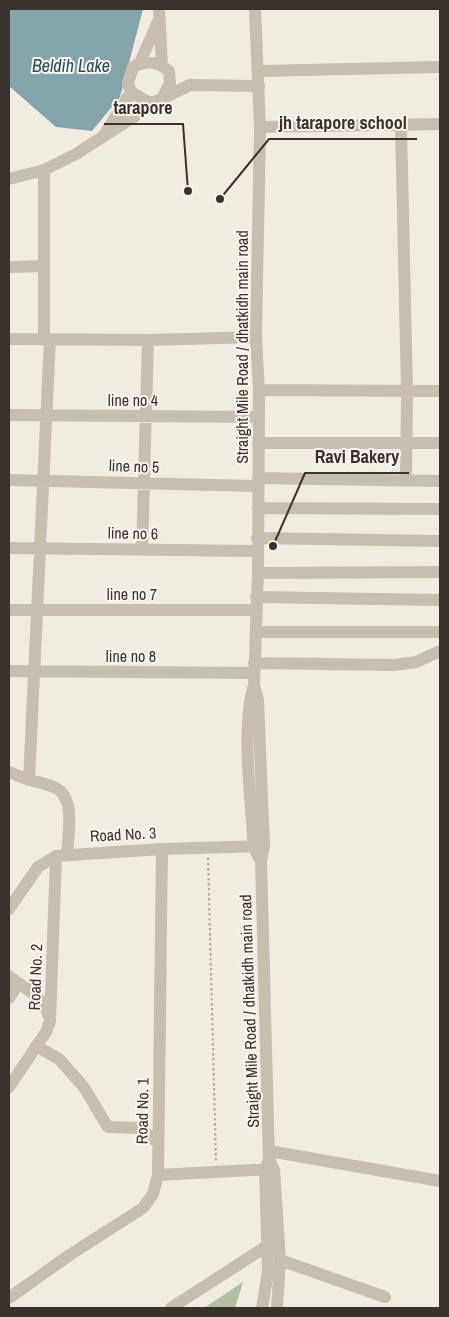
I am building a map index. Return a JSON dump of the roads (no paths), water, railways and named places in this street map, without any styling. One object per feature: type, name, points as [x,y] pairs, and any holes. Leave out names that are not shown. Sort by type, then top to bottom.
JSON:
[{"type":"street","name":"Straight Mile Road / dhatkidh main road","points":[[255,9],[260,127],[256,337],[259,390],[257,417],[258,573],[254,673],[258,700],[259,847],[269,1162],[268,1272],[262,1308]]},
{"type":"street","points":[[140,63],[159,14]]},
{"type":"street","points":[[159,14],[165,68],[170,82],[163,97]]},
{"type":"street","points":[[104,135],[130,92],[128,83],[133,67],[149,61],[165,68],[190,85]]},
{"type":"street","points":[[259,71],[440,67]]},
{"type":"street","points":[[130,92],[148,102],[156,102],[190,85],[259,86]]},
{"type":"street","points":[[9,179],[44,170],[76,154],[136,116],[148,102]]},
{"type":"street","points":[[400,124],[407,391],[406,480]]},
{"type":"street","points":[[260,127],[440,124]]},
{"type":"street","points":[[29,780],[36,672],[37,610],[47,416],[44,170]]},
{"type":"street","points":[[9,267],[44,266]]},
{"type":"street","points":[[9,339],[148,340],[256,337]]},
{"type":"street","points":[[142,550],[148,340]]},
{"type":"street","points":[[259,390],[440,391]]},
{"type":"street","name":"line no 4","points":[[9,415],[257,417]]},
{"type":"street","points":[[258,443],[440,443]]},
{"type":"street","name":"line no 5","points":[[9,480],[145,483],[440,481]]},
{"type":"street","points":[[258,508],[440,509]]},
{"type":"street","points":[[257,538],[440,541]]},
{"type":"street","name":"line no 6","points":[[9,548],[258,551]]},
{"type":"street","points":[[258,573],[440,572]]},
{"type":"street","name":"line no 7","points":[[9,610],[440,600]]},
{"type":"street","points":[[256,632],[440,632]]},
{"type":"street","name":"line no 8","points":[[9,671],[254,673],[394,665],[416,662],[440,651]]},
{"type":"street","name":"Road No. 2","points":[[9,772],[59,790],[66,798],[68,809],[62,855],[50,1021],[46,1032],[9,1087]]},
{"type":"street","name":"Road No. 3","points":[[62,855],[162,849],[259,847]]},
{"type":"street","name":"Road No. 1","points":[[9,1298],[71,1254],[143,1208],[153,1194],[158,1175],[162,849]]},
{"type":"street","points":[[9,909],[38,868],[62,855]]},
{"type":"street","points":[[9,998],[13,980],[38,998],[47,1008],[50,1021]]},
{"type":"street","points":[[36,1046],[59,1059],[77,1079],[108,1127],[140,1128],[158,1143]]},
{"type":"street","name":"Straight Mile Road / dhatkidh main road","points":[[269,1162],[280,1260],[277,1308]]},
{"type":"street","points":[[158,1175],[216,1171],[269,1162],[440,1181]]},
{"type":"street","points":[[171,1308],[267,1246]]},
{"type":"street","points":[[280,1260],[385,1297]]},
{"type":"water","name":"Beldih Lake","points":[[9,9],[143,9],[120,97],[92,131],[56,127],[9,86]]},
{"type":"place","name":"tarapore","points":[[188,191]]},
{"type":"place","name":"jh tarapore school","points":[[220,199]]},
{"type":"place","name":"Ravi Bakery","points":[[273,546]]}]
